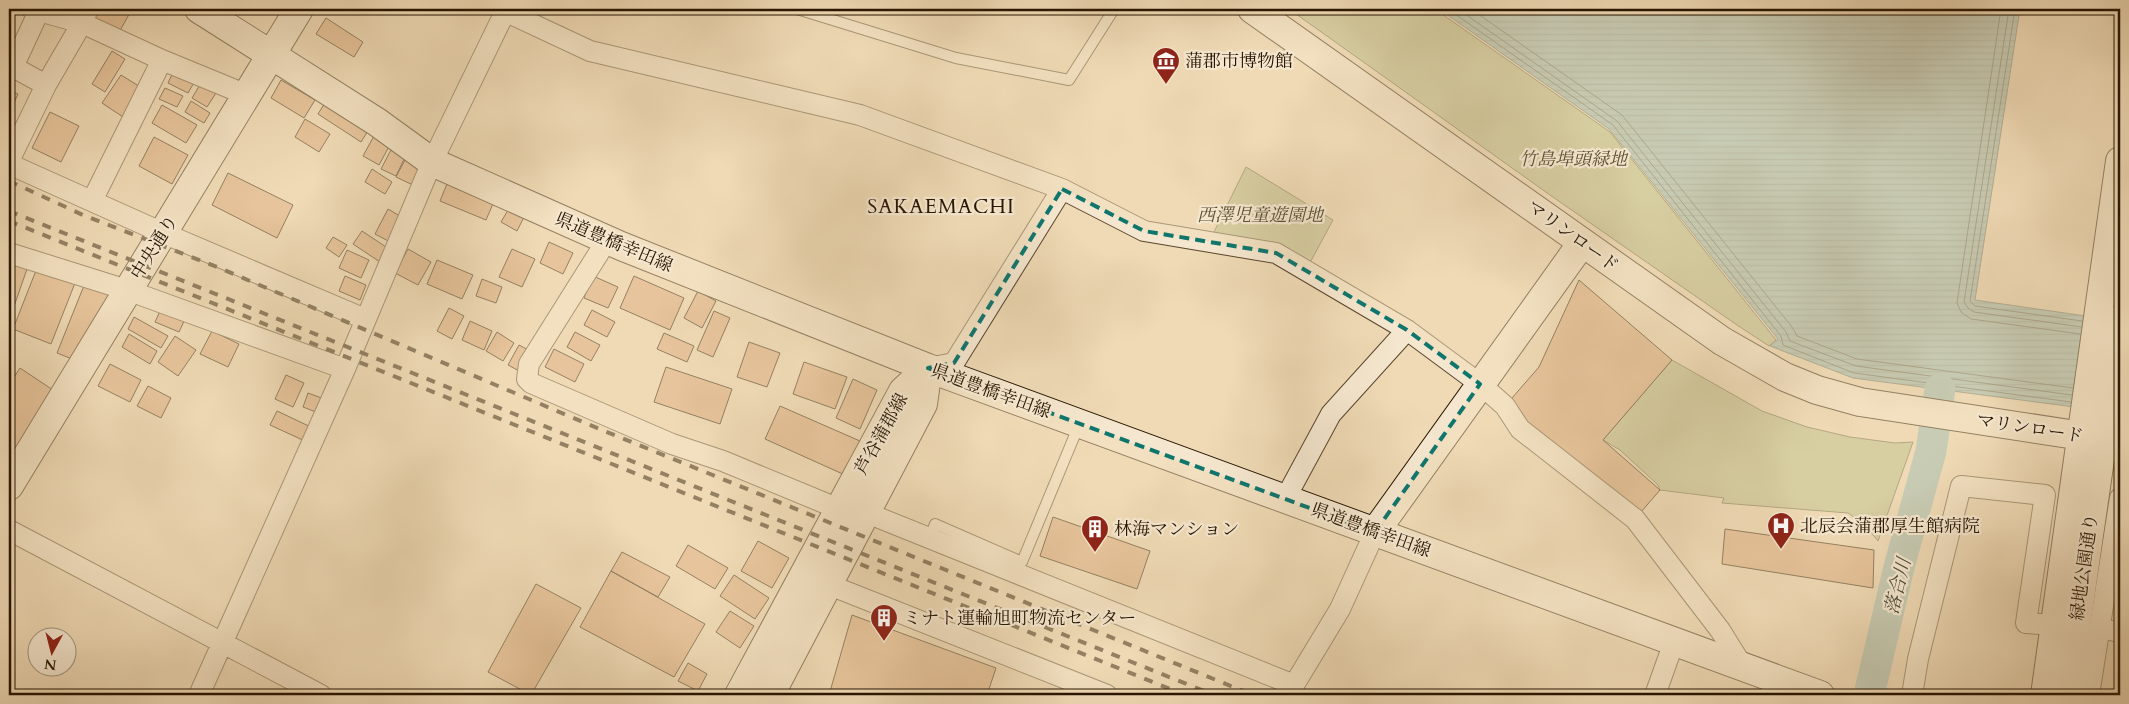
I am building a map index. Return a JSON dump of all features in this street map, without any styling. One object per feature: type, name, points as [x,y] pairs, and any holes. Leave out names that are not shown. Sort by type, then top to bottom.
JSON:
[{"type":"street","name":"県道豊橋幸田線","points":[[199,9],[377,122],[432,162],[607,240],[928,368],[1743,667],[1790,690],[1820,695]]},
{"type":"street","name":"中央通り","points":[[9,486],[299,9]]},
{"type":"street","name":"マリンロード","points":[[1252,9],[1722,341],[1785,377],[1817,390],[1860,402],[1957,417],[2094,426]]},
{"type":"street","points":[[46,85],[13,68],[36,10],[85,16],[162,60],[247,95]]},
{"type":"street","points":[[199,695],[345,369],[432,162],[502,10],[590,51],[860,115],[1062,189],[1144,231],[1276,252],[1407,330],[1480,384],[1505,406],[1520,429],[1635,519],[1720,630],[1743,667]]},
{"type":"street","points":[[85,16],[46,85],[9,163],[163,233],[365,318]]},
{"type":"street","points":[[92,201],[162,60]]},
{"type":"street","points":[[2045,695],[2055,625],[2094,426],[2111,312],[2120,161]]},
{"type":"street","points":[[928,368],[954,362],[1062,189]]},
{"type":"street","points":[[607,240],[529,364],[527,378],[531,383],[672,444],[723,461],[839,510]]},
{"type":"street","points":[[867,513],[1294,685],[1340,609],[1375,532],[1582,243]]},
{"type":"street","points":[[9,253],[127,290],[345,369]]},
{"type":"street","points":[[1285,499],[1331,414],[1407,330]]},
{"type":"street","name":"芦谷蒲郡線","points":[[739,695],[903,392],[928,368]]},
{"type":"street","name":"芦谷蒲郡線","points":[[770,695],[923,404],[928,368]]},
{"type":"street","name":"緑地公園通り","points":[[2066,695],[2094,426]]},
{"type":"street","points":[[1912,695],[1918,659],[1961,486],[2045,495],[2026,623],[2055,625]]},
{"type":"street","points":[[2089,695],[2117,540],[2120,498]]},
{"type":"street","points":[[9,530],[321,695]]},
{"type":"street","points":[[827,584],[1101,694]]},
{"type":"street","points":[[2100,628],[2120,632]]},
{"type":"street","points":[[1655,695],[1674,642]]},
{"type":"lane","points":[[797,9],[956,58],[1069,80],[1114,9]]},
{"type":"lane","points":[[929,539],[935,524],[1022,562],[1079,424]]},
{"type":"highlighted area","points":[[1062,189],[1144,231],[1276,253],[1407,330],[1480,384],[1375,532],[928,368],[954,363]]},
{"type":"green space","name":"竹島埠頭緑地","points":[[1289,9],[1435,9],[1610,132],[1776,340],[1769,346],[1737,325],[1550,195]]},
{"type":"green space","name":"西澤児童遊園地","points":[[1246,167],[1333,220],[1306,270],[1209,242]]},
{"type":"green space","points":[[1672,360],[1762,411],[1807,427],[1850,437],[1895,443],[1913,442],[1878,541],[1864,524],[1848,513],[1722,503],[1724,498],[1660,490],[1658,485],[1620,450],[1603,440]]},
{"type":"water","points":[[1439,9],[2020,9],[1975,300],[2120,321],[2120,413],[1853,378],[1770,346],[1778,339],[1609,129]]},
{"type":"building","points":[[98,9],[132,9],[118,34],[92,21]]},
{"type":"building","points":[[326,18],[363,42],[354,57],[316,34]]},
{"type":"building","points":[[112,51],[125,59],[105,92],[92,84]]},
{"type":"building","points":[[175,68],[196,79],[188,93],[168,83]]},
{"type":"building","points":[[121,75],[142,88],[123,117],[102,103]]},
{"type":"building","points":[[281,80],[315,100],[304,118],[271,98]]},
{"type":"building","points":[[201,83],[216,93],[207,107],[192,98]]},
{"type":"building","points":[[165,88],[183,96],[177,107],[159,99]]},
{"type":"building","points":[[9,90],[18,94],[9,114]]},
{"type":"building","points":[[328,98],[371,126],[361,142],[318,114]]},
{"type":"building","points":[[191,101],[210,113],[204,123],[185,112]]},
{"type":"building","points":[[162,105],[197,125],[186,143],[152,123]]},
{"type":"building","points":[[50,112],[79,126],[61,162],[32,148]]},
{"type":"building","points":[[305,119],[330,134],[319,152],[295,137]]},
{"type":"building","points":[[375,134],[391,143],[379,165],[363,156]]},
{"type":"building","points":[[154,137],[188,155],[172,184],[139,166]]},
{"type":"building","points":[[393,146],[407,153],[396,176],[381,169]]},
{"type":"building","points":[[406,158],[425,168],[415,186],[396,177]]},
{"type":"building","points":[[372,169],[392,182],[385,194],[365,182]]},
{"type":"building","points":[[228,173],[293,205],[277,238],[212,205]]},
{"type":"building","points":[[449,179],[495,199],[486,220],[440,201]]},
{"type":"building","points":[[511,205],[526,213],[517,231],[501,222]]},
{"type":"building","points":[[388,209],[405,219],[392,243],[375,234]]},
{"type":"building","points":[[362,231],[389,249],[380,262],[353,244]]},
{"type":"building","points":[[333,237],[347,245],[339,257],[326,248]]},
{"type":"building","points":[[549,242],[573,253],[563,274],[540,263]]},
{"type":"building","points":[[408,249],[431,262],[418,285],[395,273]]},
{"type":"building","points":[[512,249],[535,259],[522,287],[499,277]]},
{"type":"building","points":[[347,250],[369,260],[361,278],[339,268]]},
{"type":"building","points":[[437,260],[473,275],[462,299],[427,284]]},
{"type":"building","points":[[9,262],[27,269],[11,315],[9,314]]},
{"type":"building","points":[[37,268],[75,283],[51,344],[13,329]]},
{"type":"building","points":[[345,276],[366,285],[360,300],[339,291]]},
{"type":"building","points":[[593,276],[618,287],[608,308],[584,298]]},
{"type":"building","points":[[634,276],[684,298],[670,330],[620,308]]},
{"type":"building","points":[[482,279],[502,287],[496,303],[476,296]]},
{"type":"building","points":[[1579,280],[1672,360],[1603,440],[1660,490],[1635,519],[1505,406],[1539,367]]},
{"type":"building","points":[[85,283],[111,293],[82,363],[57,353]]},
{"type":"building","points":[[698,291],[716,301],[702,328],[684,318]]},
{"type":"building","points":[[449,308],[464,316],[452,339],[437,331]]},
{"type":"building","points":[[161,309],[185,319],[179,332],[155,322]]},
{"type":"building","points":[[592,310],[615,322],[607,337],[584,325]]},
{"type":"building","points":[[714,311],[730,318],[713,357],[697,350]]},
{"type":"building","points":[[134,317],[168,336],[161,348],[128,329]]},
{"type":"building","points":[[470,321],[492,331],[484,350],[462,340]]},
{"type":"building","points":[[212,331],[239,344],[228,367],[200,354]]},
{"type":"building","points":[[497,332],[514,343],[503,361],[486,351]]},
{"type":"building","points":[[575,332],[600,345],[591,361],[567,347]]},
{"type":"building","points":[[664,333],[694,346],[687,362],[657,349]]},
{"type":"building","points":[[129,334],[157,351],[150,364],[122,347]]},
{"type":"building","points":[[175,336],[196,350],[178,376],[158,362]]},
{"type":"building","points":[[749,342],[780,353],[767,387],[737,377]]},
{"type":"building","points":[[519,345],[532,352],[521,372],[508,365]]},
{"type":"building","points":[[554,349],[584,364],[575,382],[545,367]]},
{"type":"building","points":[[804,362],[847,377],[835,409],[793,394]]},
{"type":"building","points":[[110,364],[141,380],[130,402],[98,386]]},
{"type":"building","points":[[666,367],[732,389],[720,424],[654,402]]},
{"type":"building","points":[[20,368],[56,392],[9,461],[9,385]]},
{"type":"building","points":[[286,375],[304,383],[293,407],[275,399]]},
{"type":"building","points":[[853,379],[877,390],[860,429],[836,418]]},
{"type":"building","points":[[148,386],[171,398],[161,418],[137,406]]},
{"type":"building","points":[[308,393],[327,400],[321,414],[303,407]]},
{"type":"building","points":[[780,406],[860,441],[845,475],[765,439]]},
{"type":"building","points":[[277,411],[313,428],[307,442],[270,425]]},
{"type":"building","name":"林海マンション","points":[[1053,517],[1150,551],[1137,589],[1040,556]]},
{"type":"building","points":[[1725,529],[1874,550],[1873,588],[1722,564]]},
{"type":"building","points":[[758,541],[789,558],[772,588],[741,571]]},
{"type":"building","points":[[688,545],[728,568],[715,589],[676,566]]},
{"type":"building","points":[[622,552],[670,577],[658,597],[611,571]]},
{"type":"building","points":[[611,571],[705,624],[674,677],[580,627]]},
{"type":"building","points":[[734,575],[769,598],[755,619],[720,596]]},
{"type":"building","points":[[536,584],[581,608],[531,695],[488,672]]},
{"type":"building","points":[[730,611],[754,626],[740,648],[716,632]]},
{"type":"building","name":"ミナト運輸旭町物流センター","points":[[852,615],[996,668],[987,695],[829,695]]},
{"type":"building","points":[[688,663],[707,674],[698,691],[678,681]]},
{"type":"waterway","name":"落合川","points":[[1869,695],[1899,567],[1931,451],[1940,389]]},
{"type":"railway","points":[[9,181],[83,215],[217,267],[602,430],[1253,695]]},
{"type":"railway","points":[[9,211],[1214,695]]},
{"type":"railway","points":[[9,221],[1185,695]]},
{"type":"place","name":"蒲郡市博物館","points":[[1166,85]]},
{"type":"place","name":"北辰会蒲郡厚生館病院","points":[[1781,550]]},
{"type":"place","name":"林海マンション","points":[[1095,553]]},
{"type":"place","name":"ミナト運輸旭町物流センター","points":[[884,642]]},
{"type":"district","name":"SAKAEMACHI","points":[[941,206]]}]
